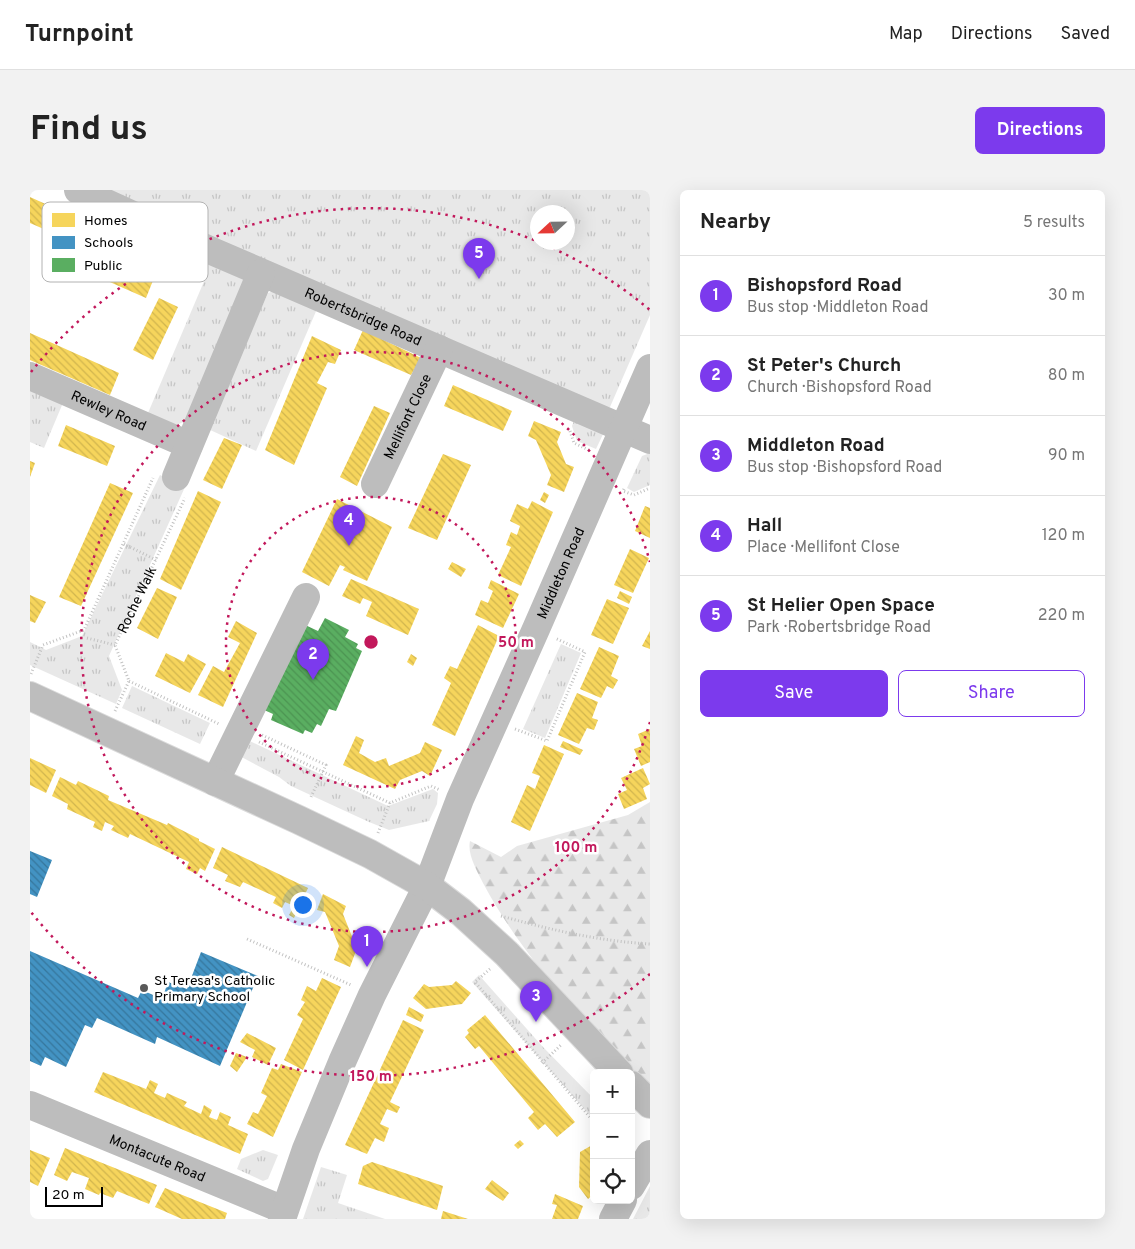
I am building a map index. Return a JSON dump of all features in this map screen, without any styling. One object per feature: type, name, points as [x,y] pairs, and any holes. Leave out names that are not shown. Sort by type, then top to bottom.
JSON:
[{"type":"street","name":"Robertsbridge Road","points":[[78,190],[105,202]]},
{"type":"street","name":"Robertsbridge Road","points":[[208,248],[650,440]]},
{"type":"street","points":[[176,477],[261,272]]},
{"type":"street","name":"Mellifont Close","points":[[375,484],[439,349]]},
{"type":"street","name":"Middleton Road","points":[[283,1214],[325,1102],[372,994],[427,886],[460,799],[650,368]]},
{"type":"street","name":"Rewley Road","points":[[30,376],[189,445]]},
{"type":"street","points":[[215,782],[306,597]]},
{"type":"street","points":[[30,696],[299,820],[370,854],[427,886],[461,912],[507,954],[615,1069]]},
{"type":"street","points":[[635,1089],[650,1104]]},
{"type":"street","name":"Montacute Road","points":[[30,1105],[283,1214]]},
{"type":"street","points":[[635,1179],[650,1154]]},
{"type":"street","points":[[612,1219],[621,1204]]},
{"type":"path","points":[[30,677],[43,645],[84,630],[157,469],[176,477]]},
{"type":"path","name":"Roche Walk","points":[[129,681],[115,645],[192,484],[176,477]]},
{"type":"path","points":[[124,544],[156,560]]},
{"type":"path","points":[[496,721],[547,741],[585,652],[536,629]]},
{"type":"path","points":[[87,638],[115,645]]},
{"type":"path","points":[[106,730],[129,681],[326,766],[299,820]]},
{"type":"path","points":[[241,730],[323,772],[390,803]]},
{"type":"path","points":[[370,854],[390,803],[431,786],[460,799]]},
{"type":"path","points":[[498,916],[599,940],[650,944]]},
{"type":"path","points":[[247,939],[372,994]]},
{"type":"path","points":[[507,954],[475,982],[590,1117]]},
{"type":"green space","points":[[103,190],[650,190],[650,315],[610,407],[606,409],[208,236],[208,202],[131,202]]},
{"type":"green space","points":[[208,260],[250,279],[189,419],[165,431],[145,420],[204,282],[208,282]]},
{"type":"green space","points":[[276,290],[317,309],[256,451],[208,429],[268,293]]},
{"type":"green space","points":[[30,383],[65,398],[44,448],[30,442]]},
{"type":"green space","points":[[576,415],[605,430],[596,449],[577,441],[572,426]]},
{"type":"green space","points":[[650,453],[650,485],[634,492],[627,488],[642,456]]},
{"type":"green space","points":[[160,475],[185,487],[109,656],[122,690],[116,704],[30,665],[30,642],[46,650],[82,636]]},
{"type":"green space","points":[[561,644],[581,653],[545,738],[523,729]]},
{"type":"green space","points":[[132,686],[210,723],[200,744],[122,708]]},
{"type":"green space","points":[[241,737],[388,806],[433,789],[438,793],[437,804],[429,821],[389,830],[291,786],[279,777],[234,753]]},
{"type":"green space","points":[[650,802],[650,1090],[635,1074],[635,1069],[630,1069],[559,992],[518,940],[483,883],[473,862],[469,846],[470,841],[501,857],[517,846],[628,815]]},
{"type":"green space","points":[[479,975],[542,1046],[590,1095],[590,1115],[472,982]]},
{"type":"green space","points":[[263,1150],[278,1155],[268,1179],[263,1181],[237,1169],[241,1159]]},
{"type":"green space","points":[[321,1167],[347,1175],[338,1203],[385,1219],[303,1219]]},
{"type":"green space","points":[[650,1186],[650,1219],[633,1219]]},
{"type":"building: Homes","points":[[30,197],[42,202],[42,228],[30,223]]},
{"type":"building: Homes","points":[[110,282],[152,282],[146,298]]},
{"type":"building: Homes","points":[[159,298],[178,307],[153,360],[133,350]]},
{"type":"building: Homes","points":[[363,330],[421,358],[411,375],[354,350]]},
{"type":"building: Homes","points":[[30,333],[119,373],[110,395],[30,360]]},
{"type":"building: Homes","points":[[312,336],[341,350],[335,364],[328,362],[317,383],[327,388],[294,465],[265,450]]},
{"type":"building: Homes","points":[[453,385],[512,411],[503,431],[444,406]]},
{"type":"building: Homes","points":[[374,406],[390,413],[357,486],[340,477]]},
{"type":"building: Homes","points":[[534,421],[561,432],[557,442],[566,464],[574,467],[564,492],[547,485],[551,475],[536,440],[528,436]]},
{"type":"building: Homes","points":[[66,425],[115,446],[107,466],[58,446]]},
{"type":"building: Homes","points":[[224,438],[242,445],[222,489],[203,480]]},
{"type":"building: Homes","points":[[443,454],[471,465],[437,540],[408,528]]},
{"type":"building: Homes","points":[[30,461],[35,463],[30,477]]},
{"type":"building: Homes","points":[[110,483],[133,493],[81,606],[59,597]]},
{"type":"building: Homes","points":[[198,491],[221,502],[181,590],[160,579]]},
{"type":"building: Homes","points":[[544,492],[549,495],[545,503],[540,500]]},
{"type":"building: Homes","points":[[337,499],[392,527],[367,581],[343,570],[345,567],[340,565],[329,586],[302,572]]},
{"type":"building: Homes","points":[[532,501],[553,512],[521,586],[498,575],[511,547],[506,545],[511,532],[517,535],[520,526],[510,521],[517,504],[528,509]]},
{"type":"building: Homes","points":[[645,506],[650,508],[650,538],[635,531]]},
{"type":"building: Homes","points":[[630,549],[649,558],[633,593],[614,585]]},
{"type":"building: Homes","points":[[452,562],[466,569],[461,577],[448,569]]},
{"type":"building: Homes","points":[[351,579],[419,609],[408,635],[366,616],[372,602],[363,598],[360,604],[342,596]]},
{"type":"building: Homes","points":[[491,580],[519,594],[503,628],[475,615],[481,600],[488,603],[493,591],[488,588]]},
{"type":"building: Homes","points":[[157,588],[177,597],[158,639],[137,628]]},
{"type":"building: Homes","points":[[620,591],[632,597],[629,604],[617,598]]},
{"type":"building: Homes","points":[[30,595],[46,602],[35,623],[30,621]]},
{"type":"building: Homes","points":[[607,599],[629,608],[613,644],[591,635]]},
{"type":"building: Homes","points":[[236,621],[257,633],[223,707],[198,695],[213,666],[224,672],[240,643],[228,637]]},
{"type":"building: Homes","points":[[478,625],[499,636],[455,736],[432,725],[451,683],[444,678],[450,666],[457,669]]},
{"type":"building: Homes","points":[[650,631],[650,649],[642,646]]},
{"type":"building: Homes","points":[[599,647],[619,656],[611,676],[618,680],[613,689],[607,686],[601,698],[580,689]]},
{"type":"building: Homes","points":[[166,653],[184,662],[188,654],[206,664],[190,693],[155,676]]},
{"type":"building: Homes","points":[[411,654],[417,658],[413,666],[407,662]]},
{"type":"building: Homes","points":[[577,693],[598,702],[592,718],[598,720],[594,730],[587,728],[579,744],[558,735]]},
{"type":"building: Homes","points":[[650,729],[650,762],[641,766],[634,749],[642,746],[638,734]]},
{"type":"building: Homes","points":[[356,736],[364,740],[359,753],[375,762],[386,758],[389,766],[420,753],[425,742],[442,750],[430,776],[422,771],[400,780],[395,789],[343,765]]},
{"type":"building: Homes","points":[[563,741],[583,750],[580,755],[560,747]]},
{"type":"building: Homes","points":[[544,745],[564,754],[530,831],[511,822],[527,785],[535,789],[540,776],[532,773]]},
{"type":"building: Homes","points":[[30,758],[56,770],[46,793],[30,785]]},
{"type":"building: Homes","points":[[643,768],[650,784],[643,788],[647,799],[624,809],[618,794],[627,790],[621,778]]},
{"type":"building: Homes","points":[[60,777],[76,785],[78,781],[109,796],[108,800],[167,825],[168,823],[215,849],[205,871],[200,868],[197,874],[186,869],[189,862],[130,834],[128,838],[111,830],[114,826],[105,822],[102,831],[93,827],[95,822],[67,809],[68,804],[52,796]]},
{"type":"building: Homes","points":[[222,847],[308,888],[294,918],[289,915],[294,906],[285,902],[282,908],[273,903],[276,897],[243,882],[240,887],[225,881],[228,875],[213,868]]},
{"type":"building: Homes","points":[[323,894],[346,906],[343,914],[353,939],[360,940],[350,967],[334,960],[339,946],[325,912],[317,910]]},
{"type":"building: Homes","points":[[322,978],[341,987],[303,1070],[284,1060],[303,1019],[297,1015],[305,1002],[301,1000],[307,986],[316,991]]},
{"type":"building: Homes","points":[[456,981],[471,993],[462,1004],[426,1009],[413,998],[424,984],[429,987],[452,985]]},
{"type":"building: Homes","points":[[409,1007],[424,1015],[421,1022],[406,1015]]},
{"type":"building: Homes","points":[[485,1015],[575,1122],[557,1137],[545,1124],[538,1130],[528,1118],[534,1112],[479,1046],[475,1049],[465,1037],[469,1033],[467,1030]]},
{"type":"building: Homes","points":[[403,1020],[424,1030],[390,1102],[400,1107],[397,1113],[387,1109],[380,1124],[389,1128],[384,1142],[375,1138],[367,1154],[345,1145]]},
{"type":"building: Homes","points":[[247,1033],[276,1048],[268,1065],[252,1057],[255,1050],[240,1042]]},
{"type":"building: Homes","points":[[236,1053],[247,1057],[237,1072],[230,1066]]},
{"type":"building: Homes","points":[[281,1064],[302,1072],[273,1137],[247,1124],[253,1112],[258,1114],[267,1096],[261,1093],[272,1068],[278,1070]]},
{"type":"building: Homes","points":[[103,1072],[146,1089],[150,1080],[158,1084],[154,1093],[165,1098],[167,1093],[187,1102],[184,1106],[201,1114],[204,1105],[212,1110],[209,1117],[217,1120],[220,1112],[231,1117],[228,1125],[248,1134],[240,1154],[94,1092]]},
{"type":"building: Homes","points":[[520,1140],[524,1144],[518,1149],[514,1145]]},
{"type":"building: Homes","points":[[590,1146],[590,1197],[588,1199],[579,1187],[580,1152]]},
{"type":"building: Homes","points":[[65,1148],[157,1185],[149,1204],[117,1191],[113,1198],[100,1193],[99,1195],[85,1189],[89,1178],[72,1172],[67,1181],[54,1175]]},
{"type":"building: Homes","points":[[30,1150],[50,1158],[38,1186],[30,1182]]},
{"type":"building: Homes","points":[[372,1162],[443,1186],[437,1210],[358,1184],[363,1166]]},
{"type":"building: Homes","points":[[492,1180],[509,1193],[503,1201],[485,1189]]},
{"type":"building: Homes","points":[[165,1188],[227,1213],[225,1219],[182,1219],[155,1207]]},
{"type":"building: Homes","points":[[555,1194],[583,1206],[578,1219],[552,1219],[557,1205],[552,1204]]},
{"type":"building: Homes","points":[[443,1211],[468,1219],[441,1219]]},
{"type":"building: Schools","points":[[30,851],[52,860],[37,897],[30,894]]},
{"type":"building: Schools","points":[[30,951],[138,998],[142,990],[162,999],[168,982],[187,989],[201,952],[258,976],[220,1066],[157,1037],[155,1044],[97,1018],[92,1028],[85,1025],[66,1067],[45,1057],[41,1066],[30,1061]]},
{"type":"building: Public","points":[[325,618],[349,630],[345,637],[358,644],[356,648],[362,651],[336,711],[329,709],[321,726],[317,724],[312,733],[305,730],[303,734],[271,720],[273,714],[262,709],[303,624],[318,631]]},
{"type":"place","name":"St Helier Open Space","points":[[479,279]]},
{"type":"place","name":"Hall","points":[[349,546]]},
{"type":"place","name":"St Peter's Church","points":[[313,680]]},
{"type":"place","name":"Bishopsford Road","points":[[367,967]]},
{"type":"place","name":"St Teresa's Catholic Primary School","points":[[144,988]]},
{"type":"place","name":"Middleton Road","points":[[536,1022]]}]
